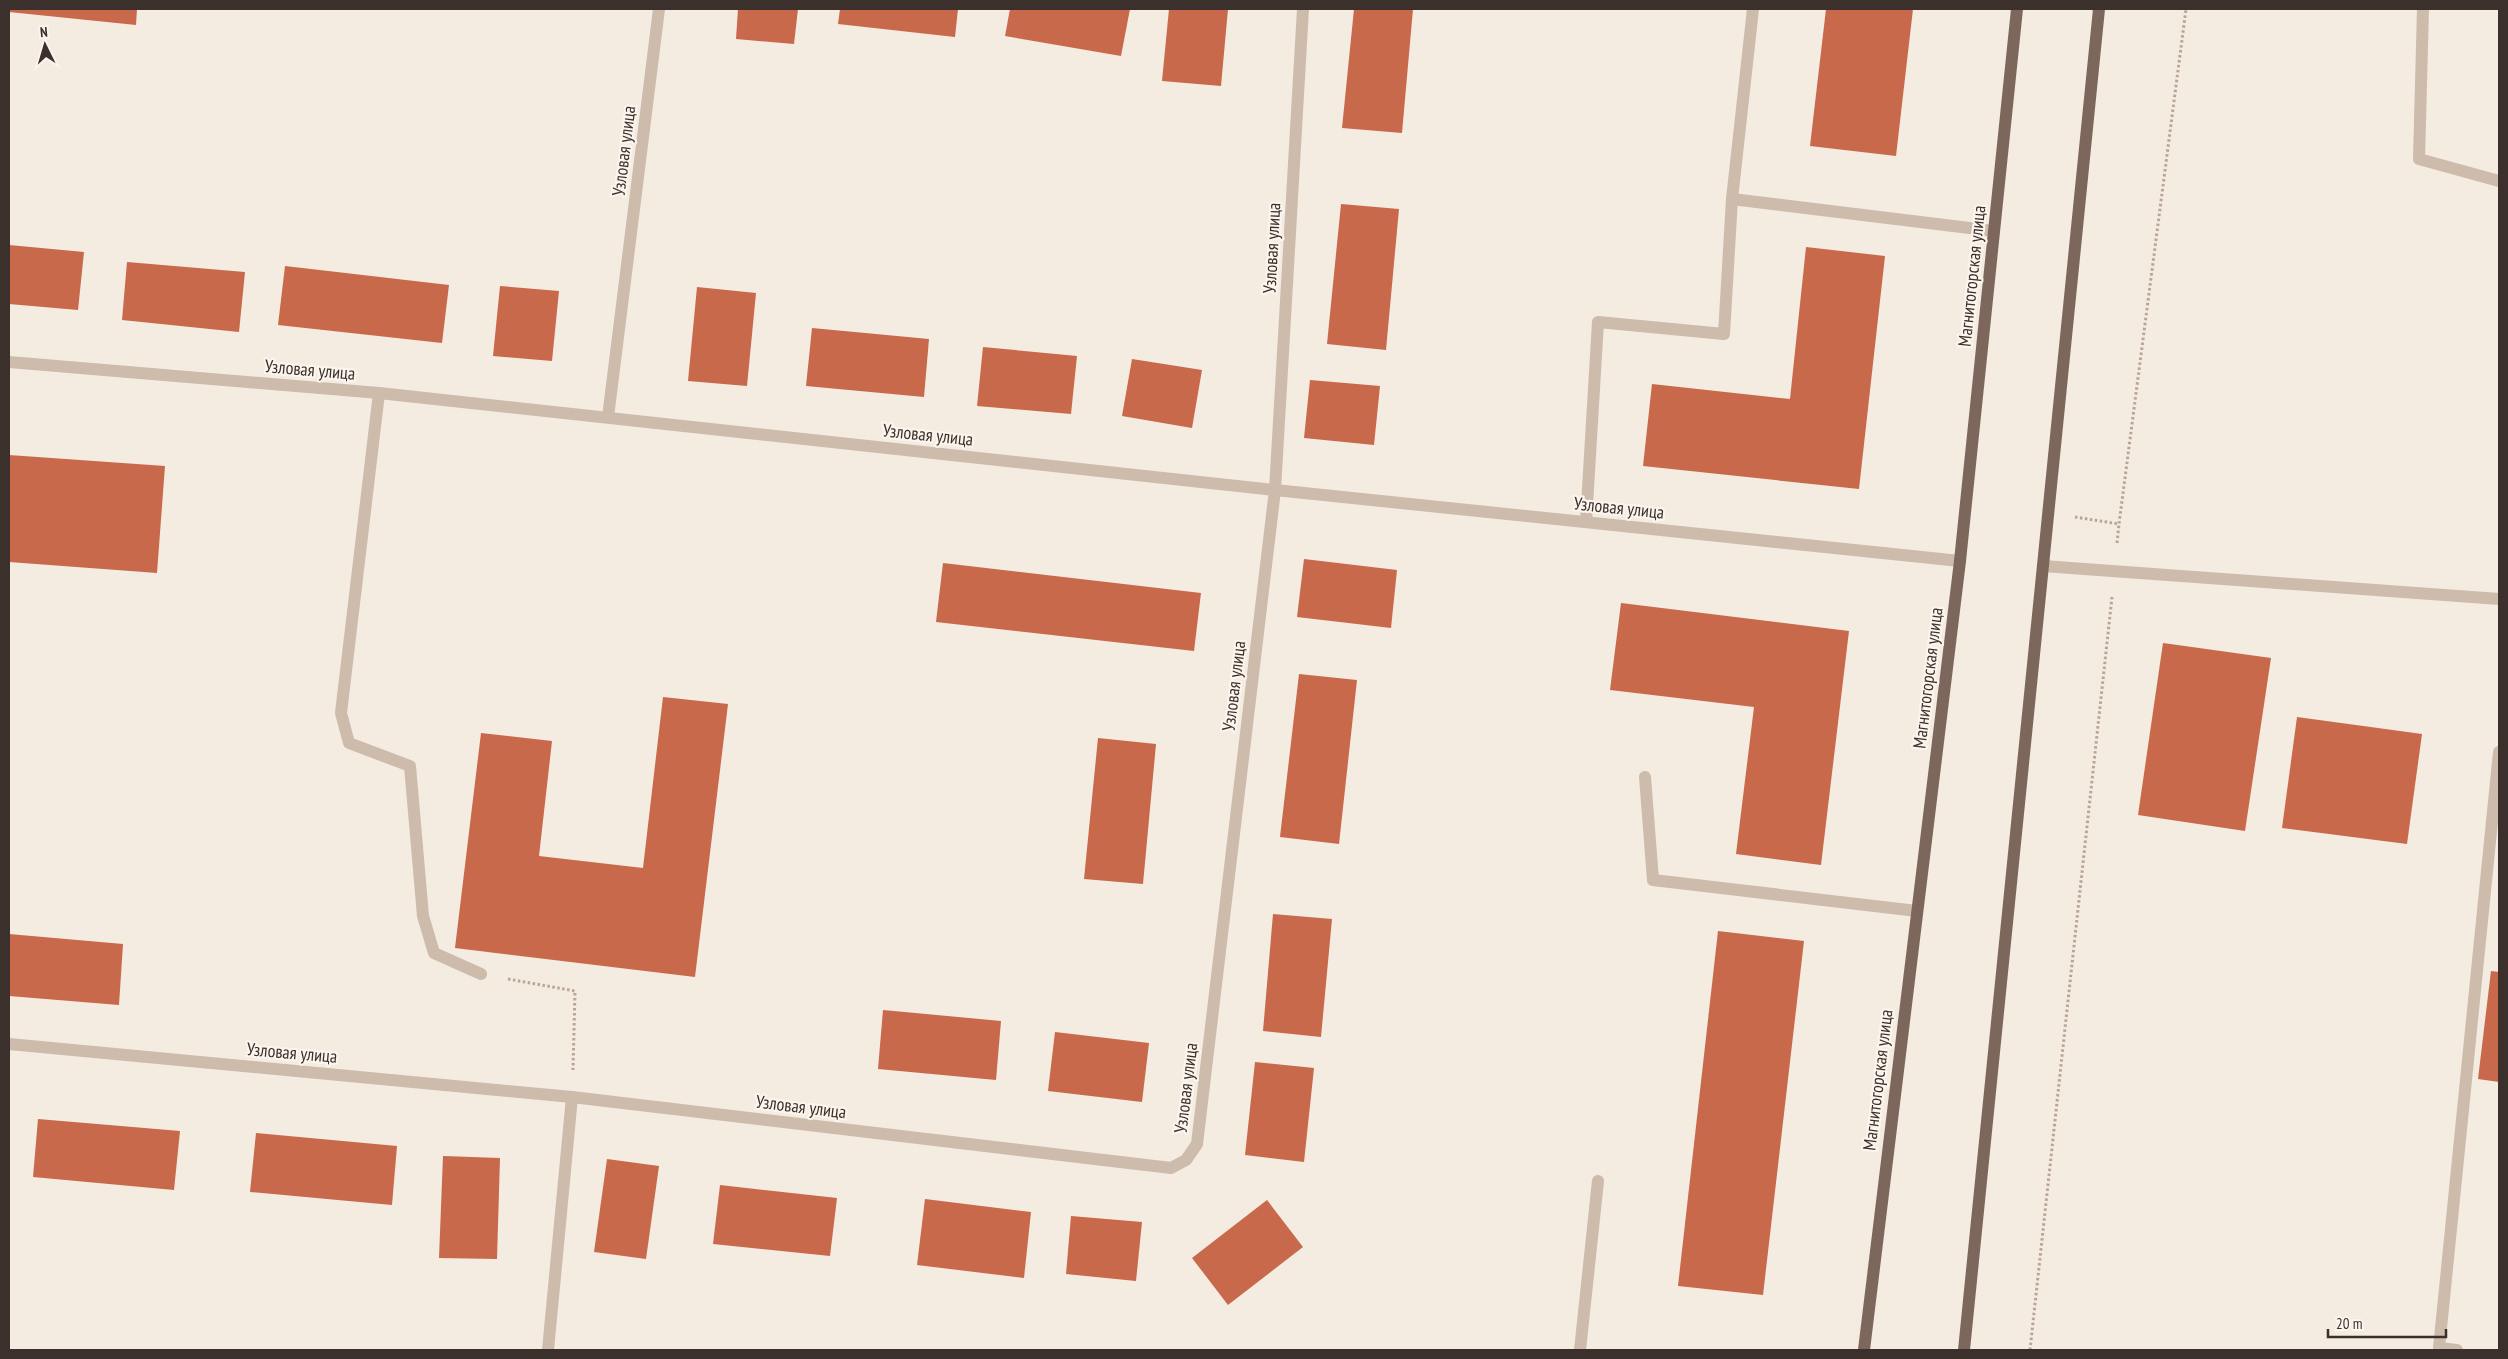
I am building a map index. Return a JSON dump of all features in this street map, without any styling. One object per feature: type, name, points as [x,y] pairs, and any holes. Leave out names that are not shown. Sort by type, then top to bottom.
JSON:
[{"type":"main road","name":"Магнитогорская улица","points":[[1864,1350],[1960,561],[2017,9]]},
{"type":"main road","points":[[1964,1350],[2099,9]]},
{"type":"street","name":"Узловая улица","points":[[608,417],[659,9]]},
{"type":"street","name":"Узловая улица","points":[[9,1044],[572,1097],[1171,1168],[1186,1160],[1197,1144],[1275,490],[1304,9]]},
{"type":"street","points":[[1586,522],[1598,322],[1724,334],[1732,199],[1753,9]]},
{"type":"street","points":[[2423,9],[2419,159],[2499,181]]},
{"type":"street","points":[[1732,199],[1994,231]]},
{"type":"street","name":"Узловая улица","points":[[9,362],[379,393],[1275,490],[1960,561]]},
{"type":"street","points":[[379,393],[341,713],[349,743],[410,766],[423,916],[434,953],[480,974]]},
{"type":"street","points":[[2043,566],[2499,599]]},
{"type":"street","points":[[2457,1350],[2439,1348],[2499,752]]},
{"type":"street","points":[[1644,778],[1654,880],[1917,911]]},
{"type":"street","points":[[548,1350],[572,1097]]},
{"type":"street","points":[[1580,1350],[1598,1181]]},
{"type":"path","points":[[2030,1350],[2119,524],[2186,9]]},
{"type":"path","points":[[2048,512],[2119,524]]},
{"type":"path","points":[[480,974],[575,991],[572,1097]]},
{"type":"building","points":[[9,9],[137,9],[136,25],[9,12]]},
{"type":"building","points":[[738,9],[798,9],[794,44],[736,39]]},
{"type":"building","points":[[840,9],[958,9],[955,37],[838,24]]},
{"type":"building","points":[[1010,9],[1130,9],[1121,56],[1005,36]]},
{"type":"building","points":[[1169,9],[1228,9],[1221,86],[1162,81]]},
{"type":"building","points":[[1354,9],[1413,9],[1402,133],[1342,128]]},
{"type":"building","points":[[1826,9],[1913,9],[1896,156],[1810,146]]},
{"type":"building","points":[[1341,204],[1399,209],[1386,350],[1327,344]]},
{"type":"building","points":[[9,245],[84,252],[78,310],[9,304]]},
{"type":"building","points":[[1806,247],[1885,256],[1859,489],[1643,466],[1652,384],[1790,399]]},
{"type":"building","points":[[127,262],[245,272],[239,332],[122,320]]},
{"type":"building","points":[[285,266],[449,285],[442,343],[278,325]]},
{"type":"building","points":[[500,286],[559,291],[552,361],[493,356]]},
{"type":"building","points":[[697,287],[756,293],[747,386],[688,381]]},
{"type":"building","points":[[812,328],[929,339],[924,397],[806,386]]},
{"type":"building","points":[[983,347],[1077,356],[1071,414],[977,406]]},
{"type":"building","points":[[1132,359],[1202,370],[1192,428],[1122,416]]},
{"type":"building","points":[[1310,380],[1380,386],[1374,445],[1304,438]]},
{"type":"building","points":[[9,455],[165,466],[157,573],[9,562]]},
{"type":"building","points":[[1304,559],[1397,570],[1391,628],[1297,617]]},
{"type":"building","points":[[943,563],[1201,593],[1194,651],[936,622]]},
{"type":"building","points":[[1621,603],[1849,631],[1821,865],[1736,854],[1754,707],[1610,690]]},
{"type":"building","points":[[2163,643],[2271,658],[2245,831],[2138,815]]},
{"type":"building","points":[[1299,674],[1357,680],[1339,844],[1280,837]]},
{"type":"building","points":[[663,697],[728,704],[695,977],[455,948],[481,733],[552,741],[539,856],[643,868]]},
{"type":"building","points":[[2297,717],[2422,734],[2407,844],[2282,828]]},
{"type":"building","points":[[1098,738],[1156,744],[1143,884],[1084,879]]},
{"type":"building","points":[[1273,914],[1332,919],[1321,1037],[1263,1031]]},
{"type":"building","points":[[1718,931],[1804,941],[1763,1295],[1678,1286]]},
{"type":"building","points":[[9,934],[123,944],[119,1005],[9,996]]},
{"type":"building","points":[[2491,971],[2499,972],[2499,1082],[2478,1079]]},
{"type":"building","points":[[883,1010],[1001,1021],[996,1080],[878,1069]]},
{"type":"building","points":[[1055,1032],[1149,1043],[1142,1102],[1048,1091]]},
{"type":"building","points":[[1255,1062],[1314,1068],[1304,1162],[1245,1155]]},
{"type":"building","points":[[38,1119],[180,1131],[174,1190],[33,1177]]},
{"type":"building","points":[[256,1133],[397,1146],[392,1205],[250,1192]]},
{"type":"building","points":[[443,1156],[500,1158],[497,1259],[439,1258]]},
{"type":"building","points":[[607,1159],[659,1166],[646,1259],[594,1252]]},
{"type":"building","points":[[720,1185],[837,1198],[830,1256],[713,1244]]},
{"type":"building","points":[[925,1199],[1031,1212],[1024,1278],[917,1265]]},
{"type":"building","points":[[1267,1200],[1303,1247],[1228,1305],[1192,1258]]},
{"type":"building","points":[[1071,1216],[1142,1222],[1136,1281],[1066,1274]]}]
